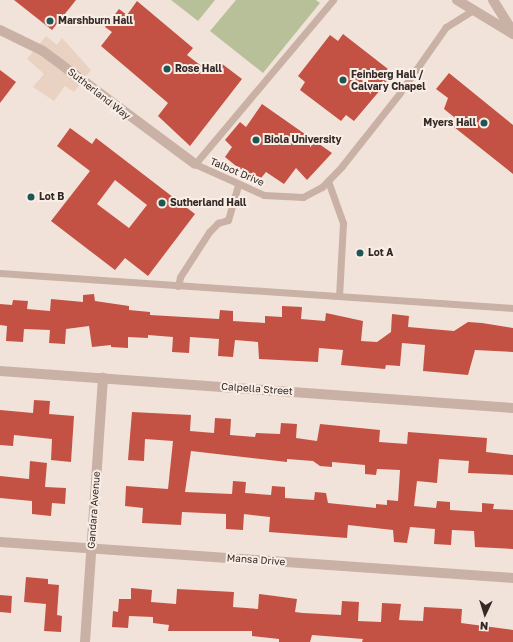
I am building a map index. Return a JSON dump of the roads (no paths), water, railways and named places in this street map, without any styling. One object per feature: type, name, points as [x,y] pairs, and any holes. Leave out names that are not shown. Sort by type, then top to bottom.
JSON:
[{"type":"street","points":[[457,0],[513,33]]},
{"type":"street","points":[[493,0],[513,33]]},
{"type":"street","name":"Sutherland Way","points":[[0,30],[43,51],[195,164]]},
{"type":"street","name":"Calpella Street","points":[[0,370],[513,408]]},
{"type":"street","name":"Gandara Avenue","points":[[85,642],[103,378]]},
{"type":"street","name":"Mansa Drive","points":[[0,542],[513,578]]},
{"type":"lane","points":[[195,164],[333,0]]},
{"type":"lane","name":"Talbot Drive","points":[[195,164],[264,195],[303,197],[328,181],[399,94],[446,27],[473,10]]},
{"type":"lane","points":[[328,181],[343,223],[339,296]]},
{"type":"lane","points":[[178,286],[180,277],[210,232],[218,223],[228,220],[238,184]]},
{"type":"lane","points":[[0,273],[513,308]]},
{"type":"place","name":"Marshburn Hall","points":[[50,21]]},
{"type":"place","name":"Rose Hall","points":[[167,69]]},
{"type":"place","name":"Feinberg Hall / Calvary Chapel","points":[[343,80]]},
{"type":"place","name":"Myers Hall","points":[[484,123]]},
{"type":"place","name":"Biola University","points":[[256,140]]},
{"type":"place","name":"Lot B","points":[[31,197]]},
{"type":"place","name":"Sutherland Hall","points":[[162,203]]},
{"type":"place","name":"Lot A","points":[[360,253]]}]
